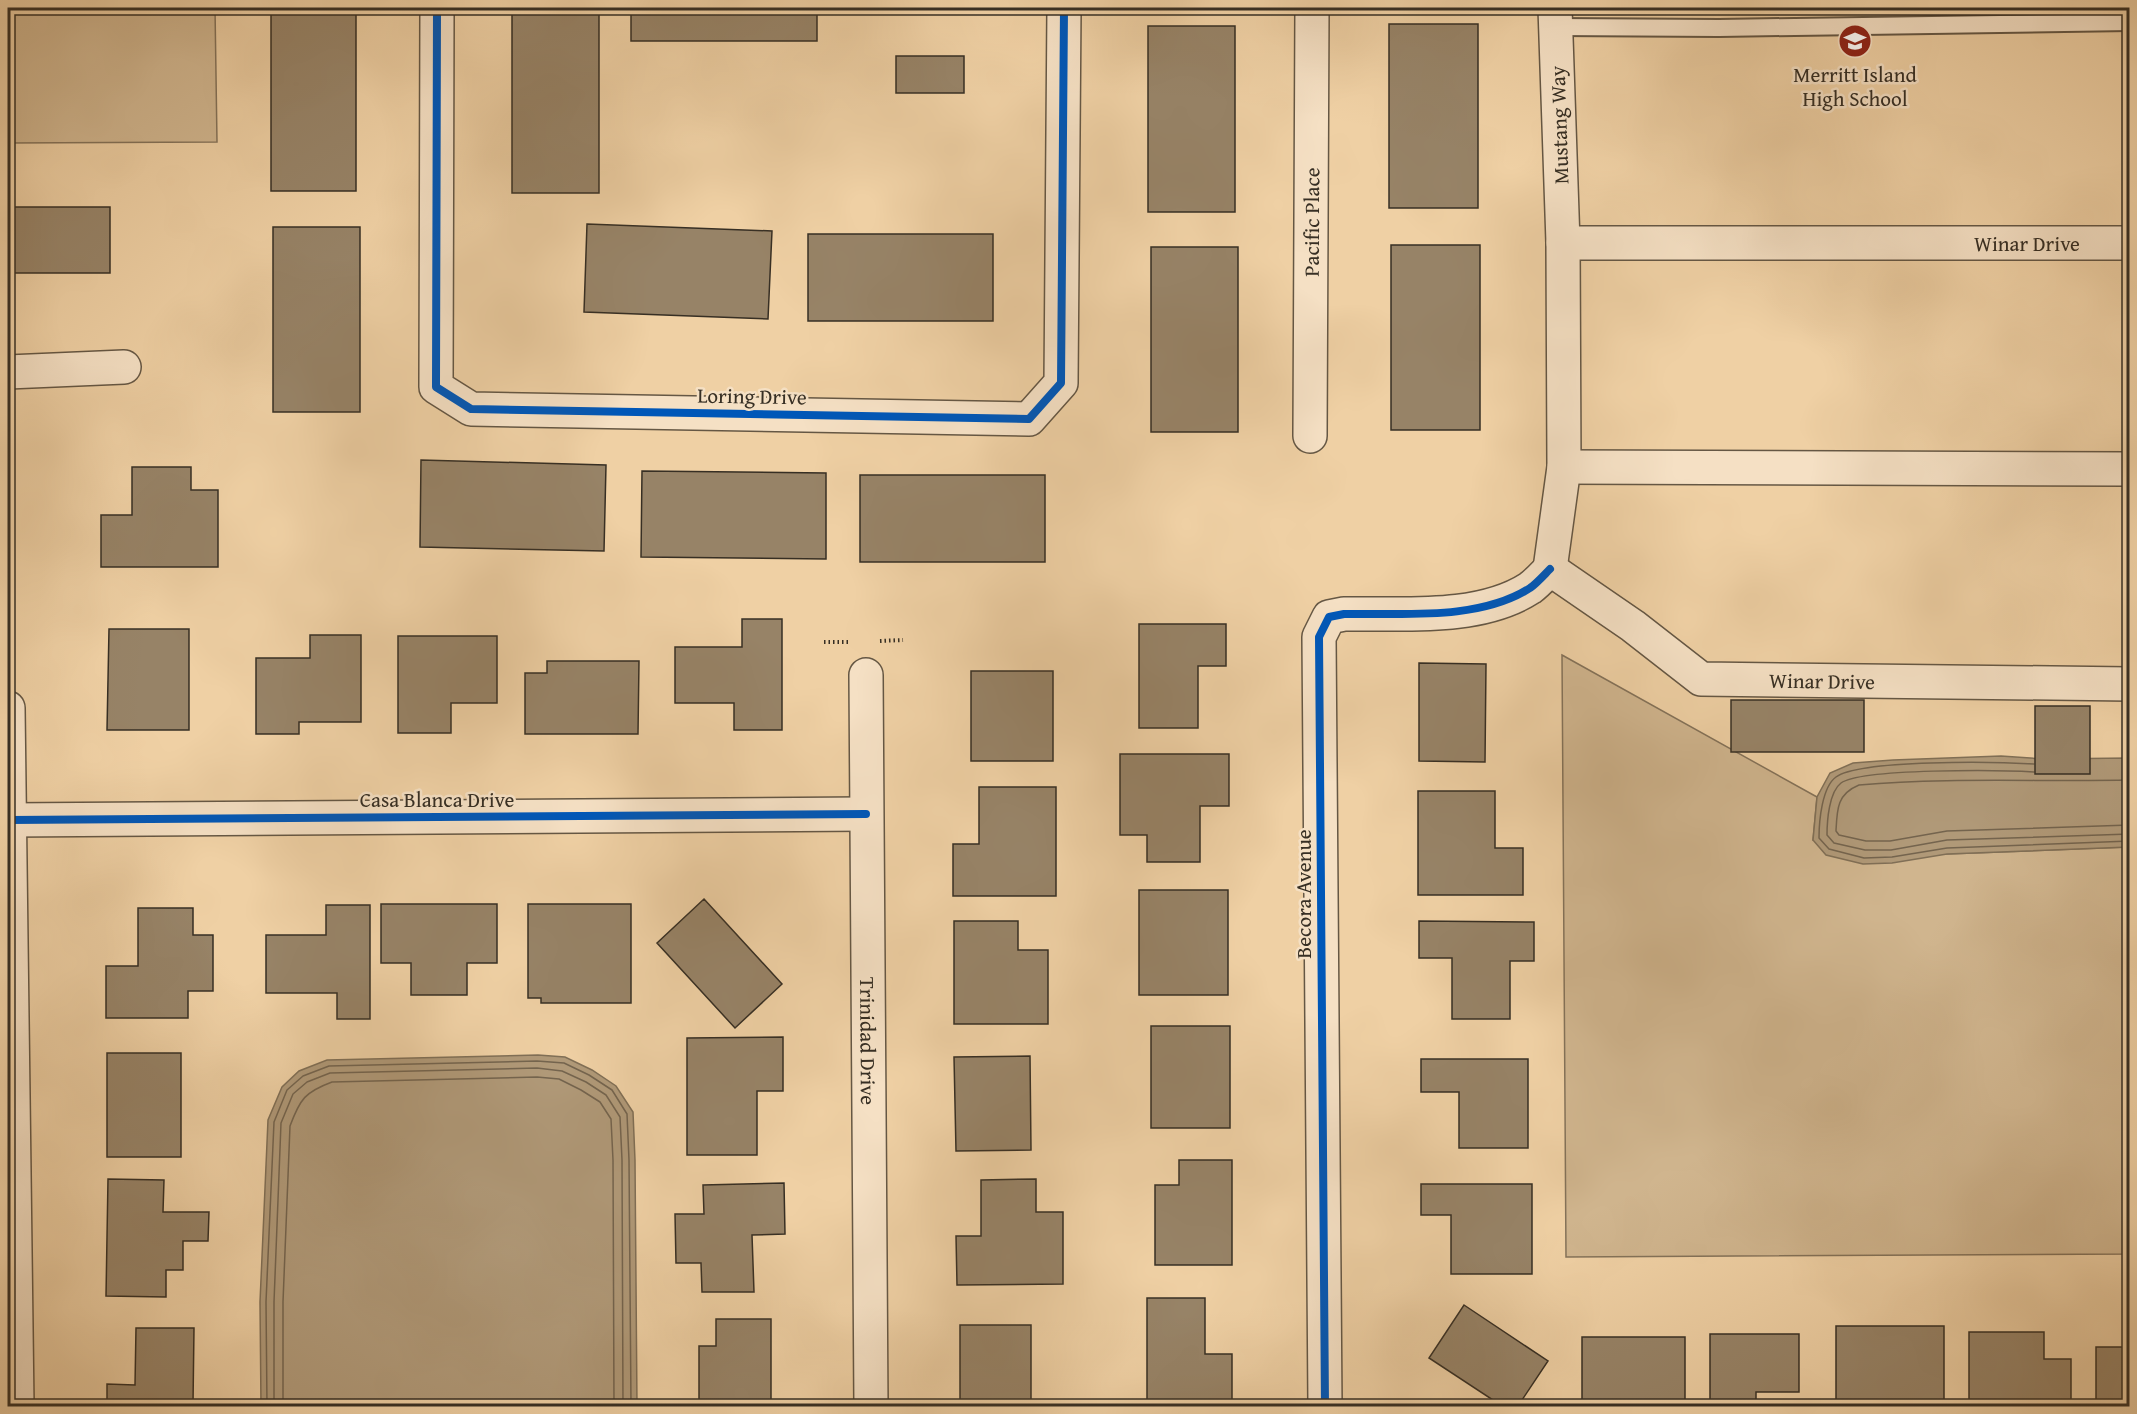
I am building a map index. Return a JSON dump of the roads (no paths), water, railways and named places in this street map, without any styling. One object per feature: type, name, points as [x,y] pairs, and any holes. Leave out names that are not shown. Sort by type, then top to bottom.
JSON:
[{"type":"street","name":"Loring Drive","points":[[437,8],[436,387],[471,410],[1029,419],[1061,383],[1064,8]]},
{"type":"street","name":"Pacific Place","points":[[1310,436],[1312,8]]},
{"type":"street","name":"Mustang Way","points":[[1550,569],[1564,467],[1563,243],[1556,17]]},
{"type":"street","name":"Winar Drive","points":[[1563,243],[2130,243]]},
{"type":"street","points":[[8,372],[124,367]]},
{"type":"street","points":[[1564,467],[2130,469]]},
{"type":"street","name":"Winar Drive","points":[[1550,569],[1633,626],[1701,680],[2130,684]]},
{"type":"street","name":"Becora Avenue","points":[[1325,1407],[1319,637],[1329,618],[1344,614],[1449,612],[1483,606],[1509,598],[1531,587],[1550,569]]},
{"type":"street","name":"Trinidad Drive","points":[[866,675],[871,1407]]},
{"type":"street","points":[[8,708],[17,1407]]},
{"type":"street","name":"Casa Blanca Drive","points":[[9,820],[866,814]]},
{"type":"lane","points":[[1556,17],[1719,28],[2130,22]]},
{"type":"water","points":[[2001,756],[2044,759],[2129,758],[2129,847],[1947,854],[1892,863],[1863,864],[1826,855],[1813,840],[1817,797],[1830,773],[1853,763]]},
{"type":"water","points":[[538,1055],[565,1057],[592,1070],[616,1086],[633,1112],[637,1406],[261,1406],[260,1302],[268,1120],[282,1087],[299,1071],[327,1060]]},
{"type":"place","name":"Merritt Island High School","points":[[1855,41]]}]
